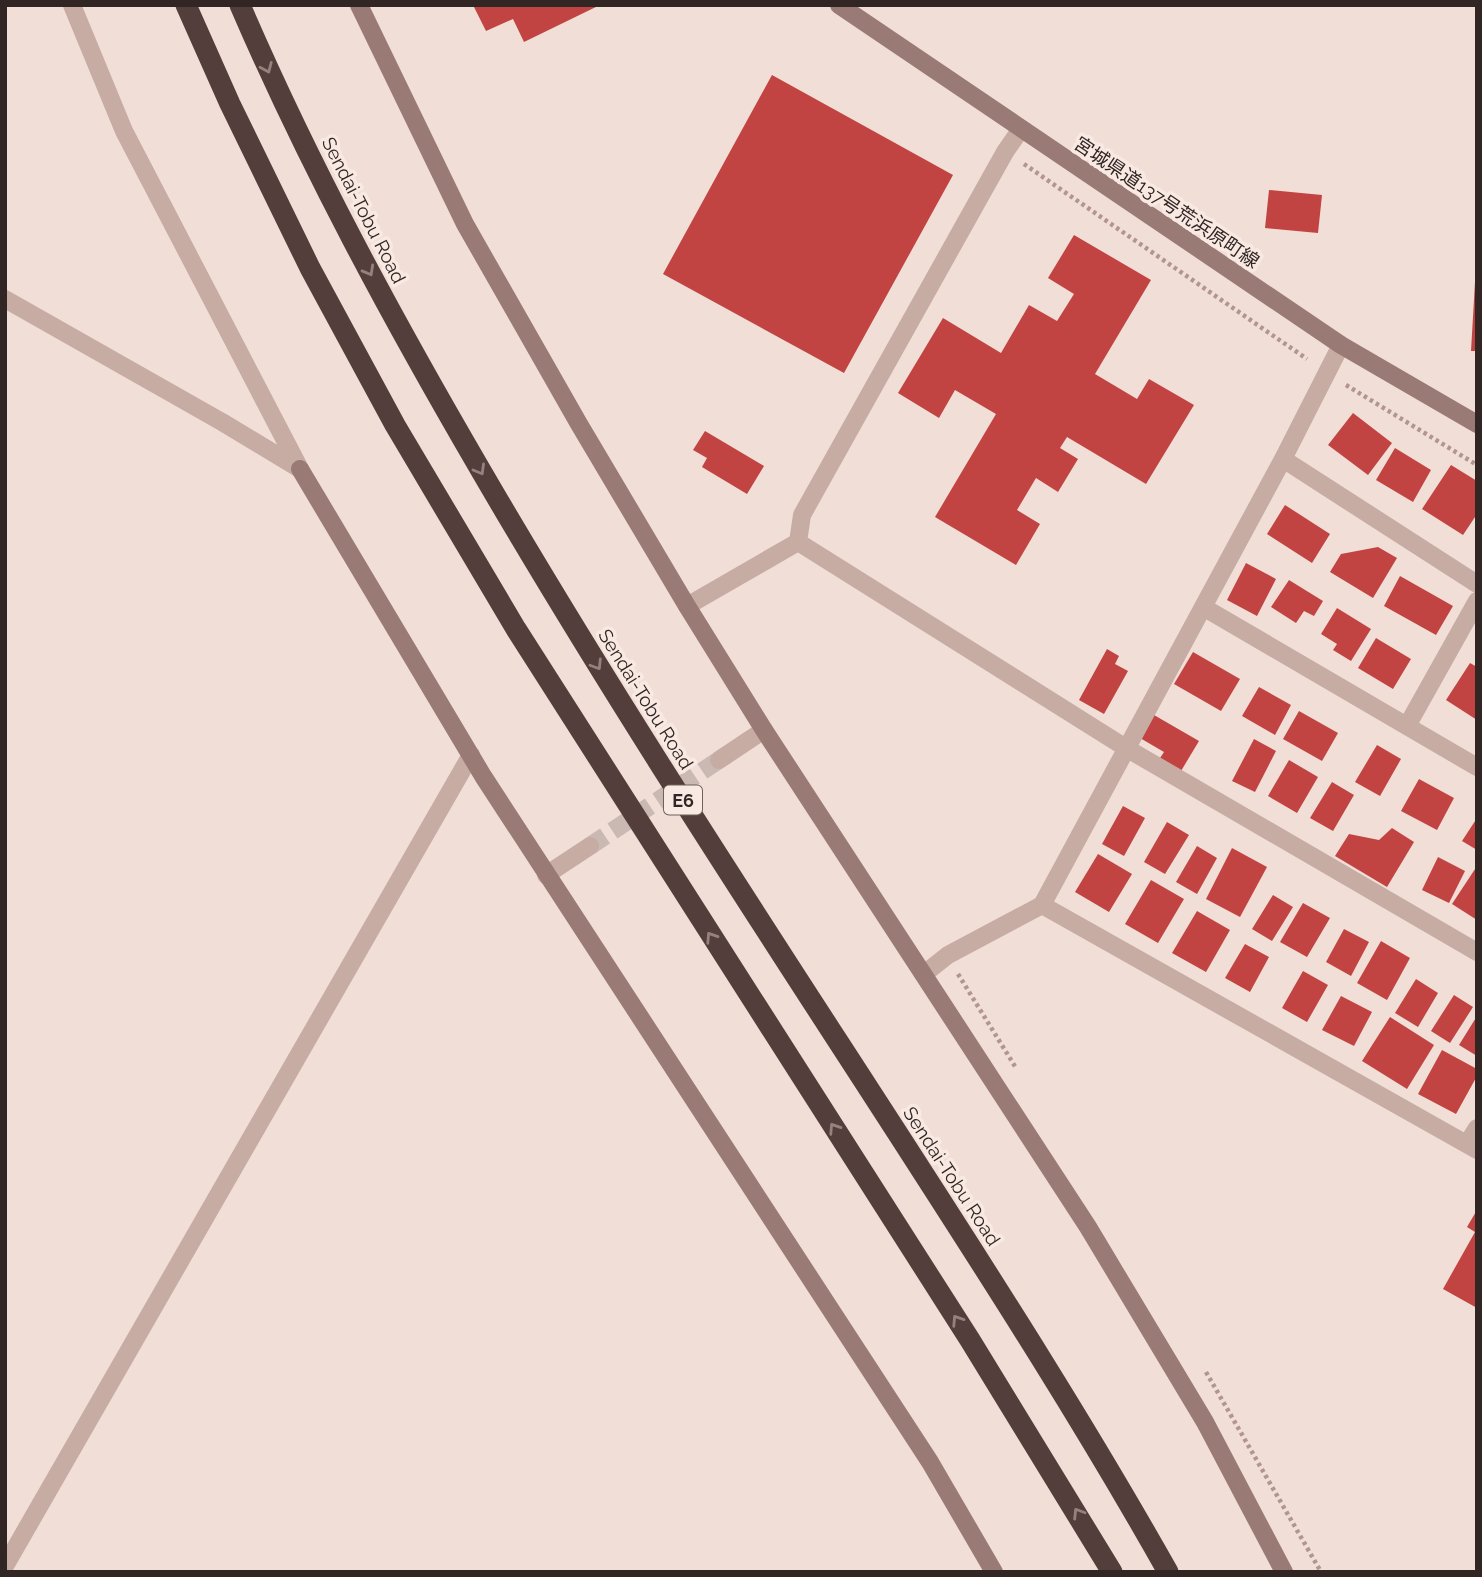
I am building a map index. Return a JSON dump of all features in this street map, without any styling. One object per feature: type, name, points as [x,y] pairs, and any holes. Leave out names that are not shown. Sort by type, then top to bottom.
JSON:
[{"type":"highway","name":"E6","points":[[186,5],[230,104],[310,268],[402,437],[516,629],[970,1340],[1112,1572]]},
{"type":"highway","name":"Sendai-Tobu Road","points":[[240,5],[276,89],[358,250],[439,399],[562,609],[1013,1312],[1168,1572]]},
{"type":"street","points":[[72,5],[124,131],[300,469],[546,875],[930,1462],[994,1572]]},
{"type":"street","points":[[359,5],[465,224],[579,424],[764,730],[1102,1250],[1205,1422],[1284,1572]]},
{"type":"street","name":"宮城県道137号荒浜原町線","points":[[839,5],[1341,345],[1477,424]]},
{"type":"street","points":[[798,542],[802,515],[1005,152],[1021,129]]},
{"type":"street","points":[[5,299],[300,469]]},
{"type":"street","points":[[924,974],[947,955],[1042,905],[1283,459],[1341,345]]},
{"type":"street","points":[[1283,459],[1477,584]]},
{"type":"street","points":[[687,606],[798,542]]},
{"type":"street","points":[[798,542],[1126,748],[1477,952]]},
{"type":"street","points":[[1407,726],[1477,601]]},
{"type":"street","points":[[1203,607],[1477,767]]},
{"type":"street","points":[[719,760],[764,730]]},
{"type":"street","points":[[5,1566],[471,755]]},
{"type":"street","points":[[546,875],[590,846]]},
{"type":"street","points":[[1042,905],[1472,1147],[1477,1128]]},
{"type":"path","points":[[1024,164],[1307,359]]},
{"type":"path","points":[[1342,382],[1477,465]]},
{"type":"building","points":[[473,5],[600,5],[524,42],[513,19],[486,31]]},
{"type":"building","points":[[772,75],[953,175],[844,373],[663,274]]},
{"type":"building","points":[[1269,190],[1322,195],[1318,233],[1265,228]]},
{"type":"building","points":[[1074,235],[1151,280],[1095,374],[1137,399],[1149,379],[1194,405],[1146,484],[1067,437],[1060,448],[1078,459],[1058,492],[1036,478],[1017,510],[1040,524],[1016,565],[935,517],[996,414],[955,390],[939,418],[898,393],[943,318],[1001,353],[1029,305],[1057,321],[1074,294],[1048,278]]},
{"type":"building","points":[[1475,282],[1477,351],[1471,351]]},
{"type":"building","points":[[1353,413],[1392,443],[1368,475],[1328,445]]},
{"type":"building","points":[[705,431],[764,466],[747,494],[702,467],[707,458],[693,450]]},
{"type":"building","points":[[1395,448],[1431,470],[1413,502],[1376,480]]},
{"type":"building","points":[[1451,465],[1477,481],[1477,514],[1463,535],[1422,509]]},
{"type":"building","points":[[1285,505],[1330,534],[1312,563],[1267,534]]},
{"type":"building","points":[[1378,547],[1397,558],[1373,598],[1330,572],[1341,554]]},
{"type":"building","points":[[1246,563],[1276,579],[1257,616],[1227,600]]},
{"type":"building","points":[[1400,576],[1453,606],[1436,635],[1384,606]]},
{"type":"building","points":[[1289,580],[1323,601],[1314,616],[1304,611],[1296,623],[1271,607]]},
{"type":"building","points":[[1337,608],[1371,629],[1351,661],[1333,650],[1337,644],[1321,634]]},
{"type":"building","points":[[1376,638],[1411,659],[1393,689],[1358,668]]},
{"type":"building","points":[[1107,649],[1119,656],[1115,664],[1128,671],[1104,714],[1079,700]]},
{"type":"building","points":[[1193,652],[1240,679],[1221,711],[1174,684]]},
{"type":"building","points":[[1470,663],[1477,667],[1477,720],[1446,700]]},
{"type":"building","points":[[1259,687],[1291,705],[1275,735],[1242,716]]},
{"type":"building","points":[[1299,711],[1338,733],[1322,761],[1283,739]]},
{"type":"building","points":[[1154,715],[1199,741],[1181,771],[1160,758],[1164,752],[1140,738]]},
{"type":"building","points":[[1254,739],[1276,751],[1255,792],[1232,781]]},
{"type":"building","points":[[1377,745],[1401,759],[1380,796],[1355,782]]},
{"type":"building","points":[[1289,760],[1318,777],[1297,813],[1268,796]]},
{"type":"building","points":[[1419,779],[1454,798],[1437,830],[1401,811]]},
{"type":"building","points":[[1332,782],[1354,795],[1333,831],[1310,818]]},
{"type":"building","points":[[1123,806],[1145,818],[1124,856],[1102,844]]},
{"type":"building","points":[[1477,818],[1477,850],[1462,841]]},
{"type":"building","points":[[1167,822],[1189,835],[1165,874],[1144,862]]},
{"type":"building","points":[[1392,828],[1414,842],[1387,887],[1335,856],[1349,834],[1379,840]]},
{"type":"building","points":[[1197,846],[1217,858],[1197,894],[1176,882]]},
{"type":"building","points":[[1232,848],[1267,867],[1240,917],[1206,899]]},
{"type":"building","points":[[1098,854],[1132,874],[1109,912],[1075,892]]},
{"type":"building","points":[[1438,857],[1465,871],[1449,903],[1422,890]]},
{"type":"building","points":[[1477,866],[1477,920],[1452,904]]},
{"type":"building","points":[[1151,880],[1184,899],[1158,943],[1125,924]]},
{"type":"building","points":[[1273,895],[1293,907],[1272,941],[1252,929]]},
{"type":"building","points":[[1303,903],[1330,918],[1307,957],[1280,942]]},
{"type":"building","points":[[1197,911],[1230,930],[1206,972],[1172,953]]},
{"type":"building","points":[[1344,929],[1369,942],[1351,976],[1326,962]]},
{"type":"building","points":[[1381,941],[1410,958],[1387,1000],[1357,983]]},
{"type":"building","points":[[1245,944],[1269,957],[1250,992],[1225,978]]},
{"type":"building","points":[[1303,971],[1328,985],[1307,1022],[1282,1008]]},
{"type":"building","points":[[1416,979],[1438,993],[1418,1027],[1395,1013]]},
{"type":"building","points":[[1454,995],[1473,1007],[1450,1043],[1431,1031]]},
{"type":"building","points":[[1341,996],[1372,1012],[1354,1046],[1322,1030]]},
{"type":"building","points":[[1477,1016],[1477,1056],[1459,1045]]},
{"type":"building","points":[[1390,1017],[1434,1045],[1407,1089],[1362,1061]]},
{"type":"building","points":[[1442,1050],[1477,1069],[1477,1076],[1456,1114],[1418,1094]]},
{"type":"building","points":[[1477,1210],[1477,1308],[1443,1289],[1475,1232],[1467,1227]]},
{"type":"tunnel","points":[[590,846],[719,760]]}]
